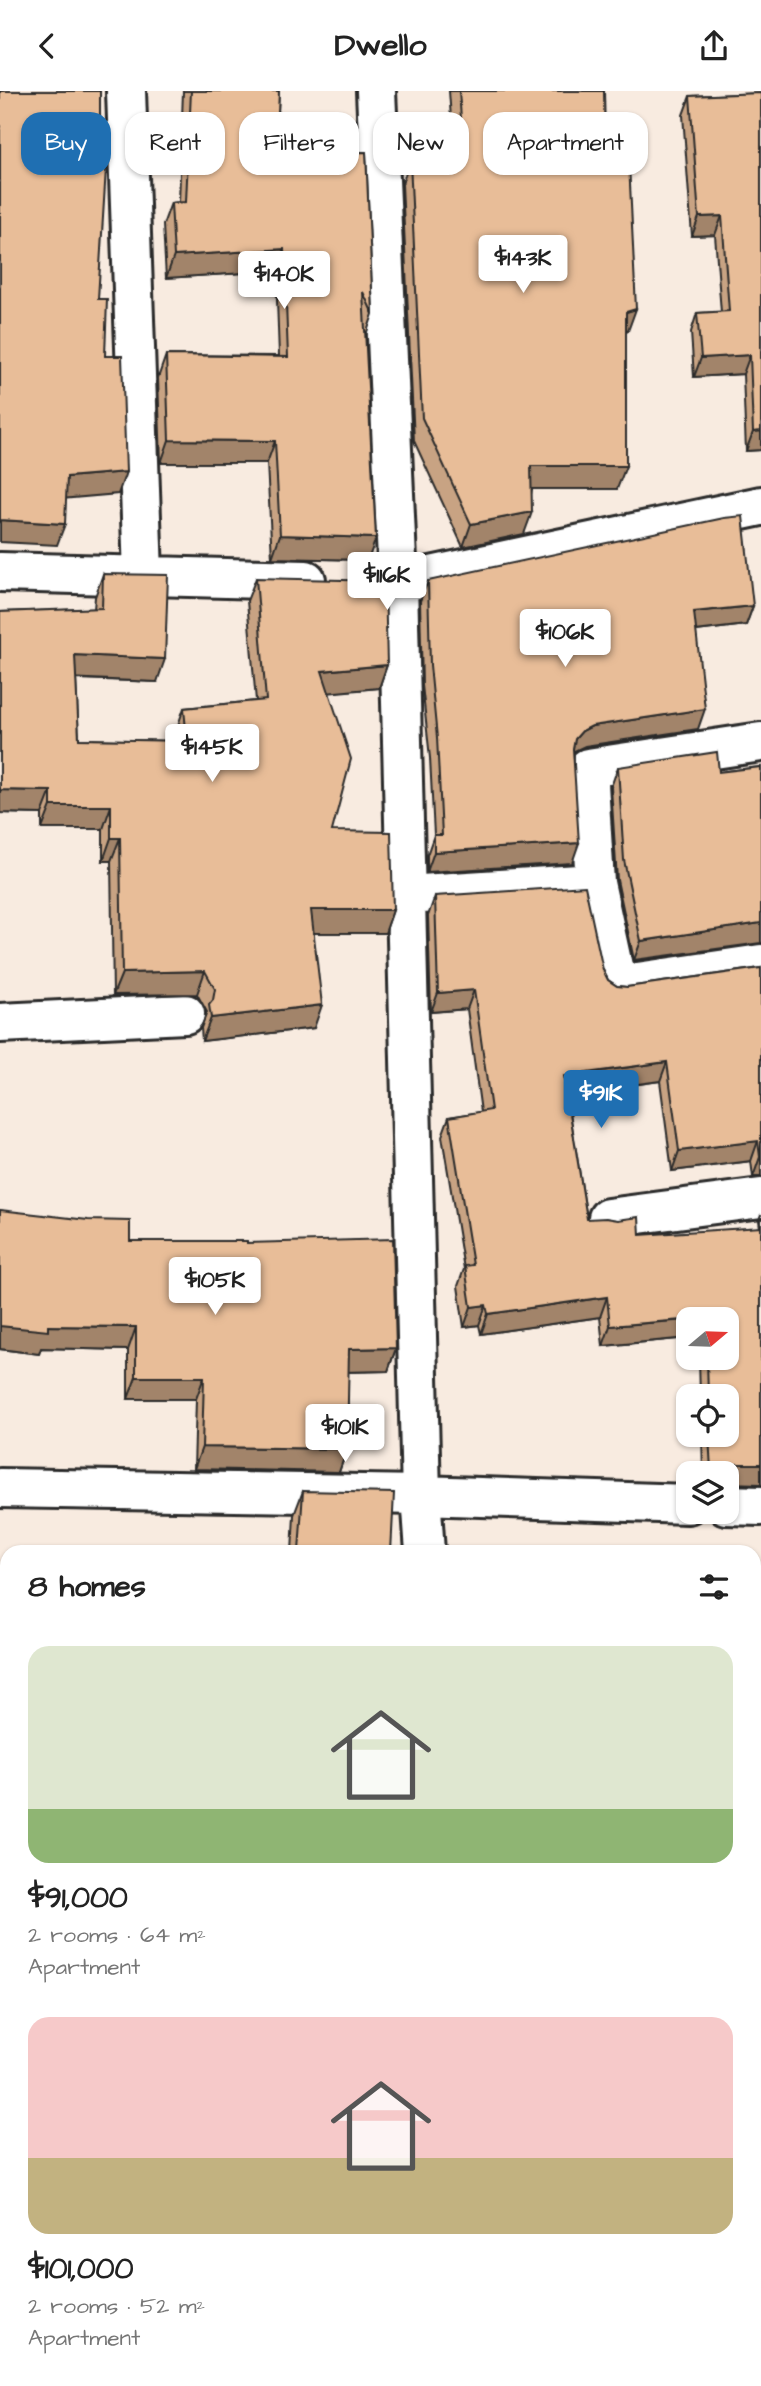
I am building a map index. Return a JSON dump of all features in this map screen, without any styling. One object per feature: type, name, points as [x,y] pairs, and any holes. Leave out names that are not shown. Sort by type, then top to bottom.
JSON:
[{"type":"street","points":[[126,91],[143,575]]},
{"type":"street","points":[[376,91],[398,583],[421,1495],[425,1545]]},
{"type":"street","points":[[0,572],[398,583],[761,506]]},
{"type":"street","points":[[761,742],[588,768],[595,883],[617,985],[761,964]]},
{"type":"street","points":[[406,895],[595,883]]},
{"type":"street","points":[[0,1023],[185,1014]]},
{"type":"street","points":[[608,1218],[761,1198]]},
{"type":"street","points":[[0,1488],[421,1495],[676,1504]]},
{"type":"street","points":[[739,1505],[761,1506]]},
{"type":"building","points":[[0,91],[100,91],[100,112],[21,112],[21,175],[106,175],[98,299],[107,299],[105,356],[122,356],[126,472],[67,477],[65,524],[0,520]]},
{"type":"building","points":[[191,91],[279,91],[278,112],[239,112],[239,175],[359,175],[359,152],[366,152],[373,314],[363,292],[376,538],[280,535],[275,441],[169,440],[166,355],[288,357],[284,249],[174,256],[171,203],[186,202],[187,175],[225,175],[225,112],[190,112]]},
{"type":"building","points":[[459,91],[604,91],[604,112],[483,112],[483,175],[630,175],[636,309],[626,312],[626,466],[531,466],[532,512],[471,524],[422,418],[411,175],[469,175],[469,112],[461,112]]},
{"type":"building","points":[[761,93],[761,431],[753,432],[750,355],[701,358],[697,313],[729,311],[722,216],[699,217],[690,96]]},
{"type":"building","points":[[743,516],[753,606],[694,612],[705,709],[592,726],[582,731],[575,739],[573,749],[579,843],[434,852],[434,835],[442,835],[430,665],[428,581]]},
{"type":"building","points":[[103,574],[168,575],[165,659],[75,655],[79,739],[187,741],[184,708],[266,700],[256,578],[385,581],[387,665],[322,671],[351,759],[332,831],[391,832],[393,910],[311,910],[322,1005],[211,1018],[209,1005],[215,989],[205,971],[122,973],[120,838],[111,838],[111,806],[51,806],[51,791],[0,790],[0,612],[102,608]]},
{"type":"building","points":[[717,752],[719,772],[761,767],[761,923],[641,941],[624,860],[618,767]]},
{"type":"building","points":[[585,886],[603,970],[608,980],[617,986],[627,987],[761,968],[761,1157],[758,1141],[679,1151],[667,1062],[564,1076],[587,1219],[618,1220],[639,1217],[640,1235],[761,1227],[761,1464],[710,1461],[710,1447],[739,1447],[739,1384],[708,1384],[707,1370],[739,1370],[739,1307],[676,1307],[676,1320],[610,1326],[607,1297],[488,1314],[486,1305],[471,1307],[465,1266],[473,1265],[449,1117],[491,1110],[474,990],[438,993],[435,896]]},
{"type":"building","points":[[0,1210],[88,1220],[130,1221],[130,1241],[247,1243],[393,1239],[396,1348],[349,1349],[347,1449],[202,1447],[204,1377],[136,1377],[136,1327],[48,1326],[48,1331],[0,1326]]},
{"type":"building","points":[[303,1491],[394,1493],[391,1545],[299,1545]]}]
